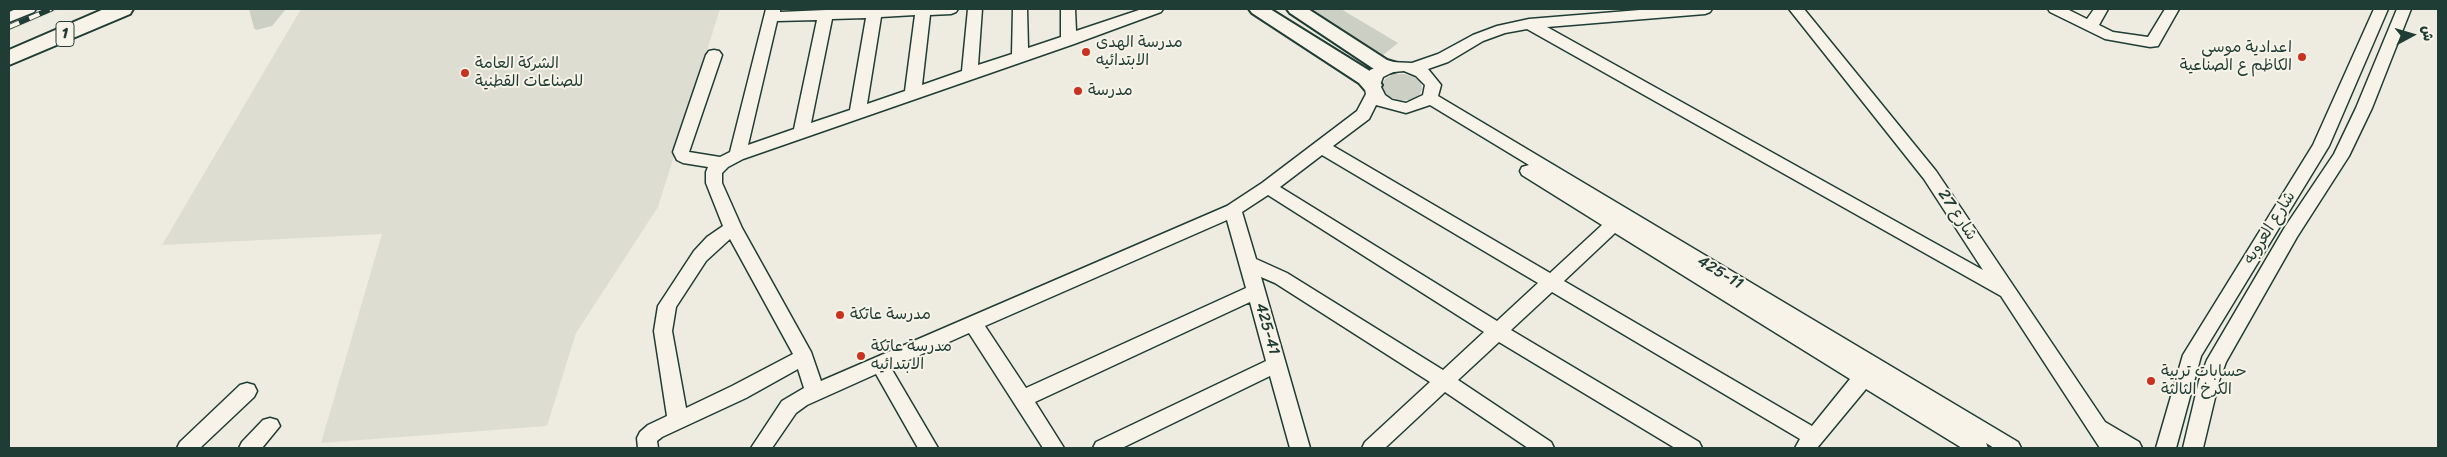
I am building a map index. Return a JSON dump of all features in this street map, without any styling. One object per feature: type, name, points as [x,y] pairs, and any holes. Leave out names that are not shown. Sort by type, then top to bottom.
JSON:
[{"type":"highway","name":"1","points":[[9,46],[95,9]]},
{"type":"highway","name":"1","points":[[9,58],[122,9]]},
{"type":"main road","points":[[1270,13],[1283,22],[1288,15],[1300,11],[1380,65],[1390,67]]},
{"type":"main road","points":[[1270,13],[1366,78],[1373,89]]},
{"type":"street","points":[[9,17],[29,9]]},
{"type":"street","points":[[737,156],[772,13],[952,9]]},
{"type":"street","points":[[970,74],[975,9]]},
{"type":"street","points":[[1020,9],[1020,58]]},
{"type":"street","points":[[1068,9],[1070,40]]},
{"type":"street","points":[[1116,9],[1135,17]]},
{"type":"street","points":[[815,392],[804,357],[733,228],[714,183],[714,172],[722,163],[737,156],[1156,9]]},
{"type":"street","points":[[1363,115],[1373,89],[1376,74],[1390,67],[1413,68],[1436,61],[1478,38],[1502,29],[1567,20],[1705,9]]},
{"type":"street","name":"شارع 27","points":[[1796,9],[1930,175],[2102,439]]},
{"type":"street","points":[[2055,9],[2110,36],[2150,42],[2153,42],[2172,9]]},
{"type":"street","points":[[2090,27],[2101,9]]},
{"type":"street","name":"شارع العروبه","points":[[2166,448],[2192,355],[2321,146],[2381,9]]},
{"type":"street","name":"شارع العروبه","points":[[2193,448],[2209,381],[2218,360],[2291,232],[2341,156],[2364,108],[2404,9]]},
{"type":"street","points":[[913,94],[916,10]]},
{"type":"street","points":[[857,114],[868,11]]},
{"type":"street","points":[[802,133],[820,12]]},
{"type":"street","points":[[1566,44],[1563,27],[1567,20]]},
{"type":"street","points":[[1529,24],[2006,291]]},
{"type":"street","points":[[761,448],[789,407],[800,399],[829,388],[1233,210],[1322,148],[1363,115],[1422,99],[1446,62],[1456,51]]},
{"type":"street","points":[[714,55],[681,152],[689,160],[722,163]]},
{"type":"street","points":[[1413,68],[1429,78],[1422,99]]},
{"type":"street","points":[[1373,89],[1387,104],[1422,99]]},
{"type":"street","name":"425-11","points":[[1422,99],[1614,224],[1863,378],[1950,442],[1978,448]]},
{"type":"street","name":"425-11","points":[[1422,99],[2011,448]]},
{"type":"street","points":[[1322,148],[1549,283],[1810,443],[1863,378]]},
{"type":"street","points":[[1268,187],[1497,331],[1692,448]]},
{"type":"street","name":"425-41","points":[[1233,210],[1300,448]]},
{"type":"street","points":[[1372,448],[1614,224]]},
{"type":"street","points":[[678,420],[664,331],[665,312],[700,256],[713,242],[733,228]]},
{"type":"street","points":[[1248,263],[1281,278],[1444,381],[1544,448]]},
{"type":"street","points":[[1022,399],[1256,291]]},
{"type":"street","points":[[974,324],[1054,448]]},
{"type":"street","points":[[648,448],[647,438],[655,431],[739,392],[804,357]]},
{"type":"street","points":[[1103,448],[1277,364]]},
{"type":"street","points":[[880,365],[928,448]]},
{"type":"street","points":[[186,448],[247,391]]},
{"type":"street","points":[[249,448],[270,426]]},
{"type":"street","points":[[2102,439],[2132,448]]},
{"type":"shaded area","points":[[33,9],[60,9],[9,31],[9,19]]},
{"type":"shaded area","points":[[249,9],[286,9],[272,26],[256,30]]},
{"type":"shaded area","points":[[301,9],[720,9],[658,207],[576,333],[547,426],[321,443],[382,234],[162,245]]},
{"type":"shaded area","points":[[1308,9],[1341,9],[1398,43],[1382,56]]},
{"type":"shaded area","points":[[1394,74],[1404,74],[1414,77],[1421,82],[1422,89],[1419,96],[1411,100],[1400,100],[1390,97],[1384,91],[1382,84],[1386,78]]},
{"type":"railway","points":[[9,27],[51,9]]},
{"type":"place","name":"مدرسة الهدى الابتدائيه","points":[[1086,52]]},
{"type":"place","name":"اعدادية موسى الكاظم ع الصناعية","points":[[2302,57]]},
{"type":"place","name":"الشركة العامة للصناعات القطنية","points":[[465,73]]},
{"type":"place","name":"مدرسة","points":[[1078,91]]},
{"type":"place","name":"مدرسة عاتكة","points":[[840,315]]},
{"type":"place","name":"مدرسة عاتكة الابتدائيه","points":[[861,356]]},
{"type":"place","name":"حسابات تربية الكرخ الثالثة","points":[[2151,381]]}]
